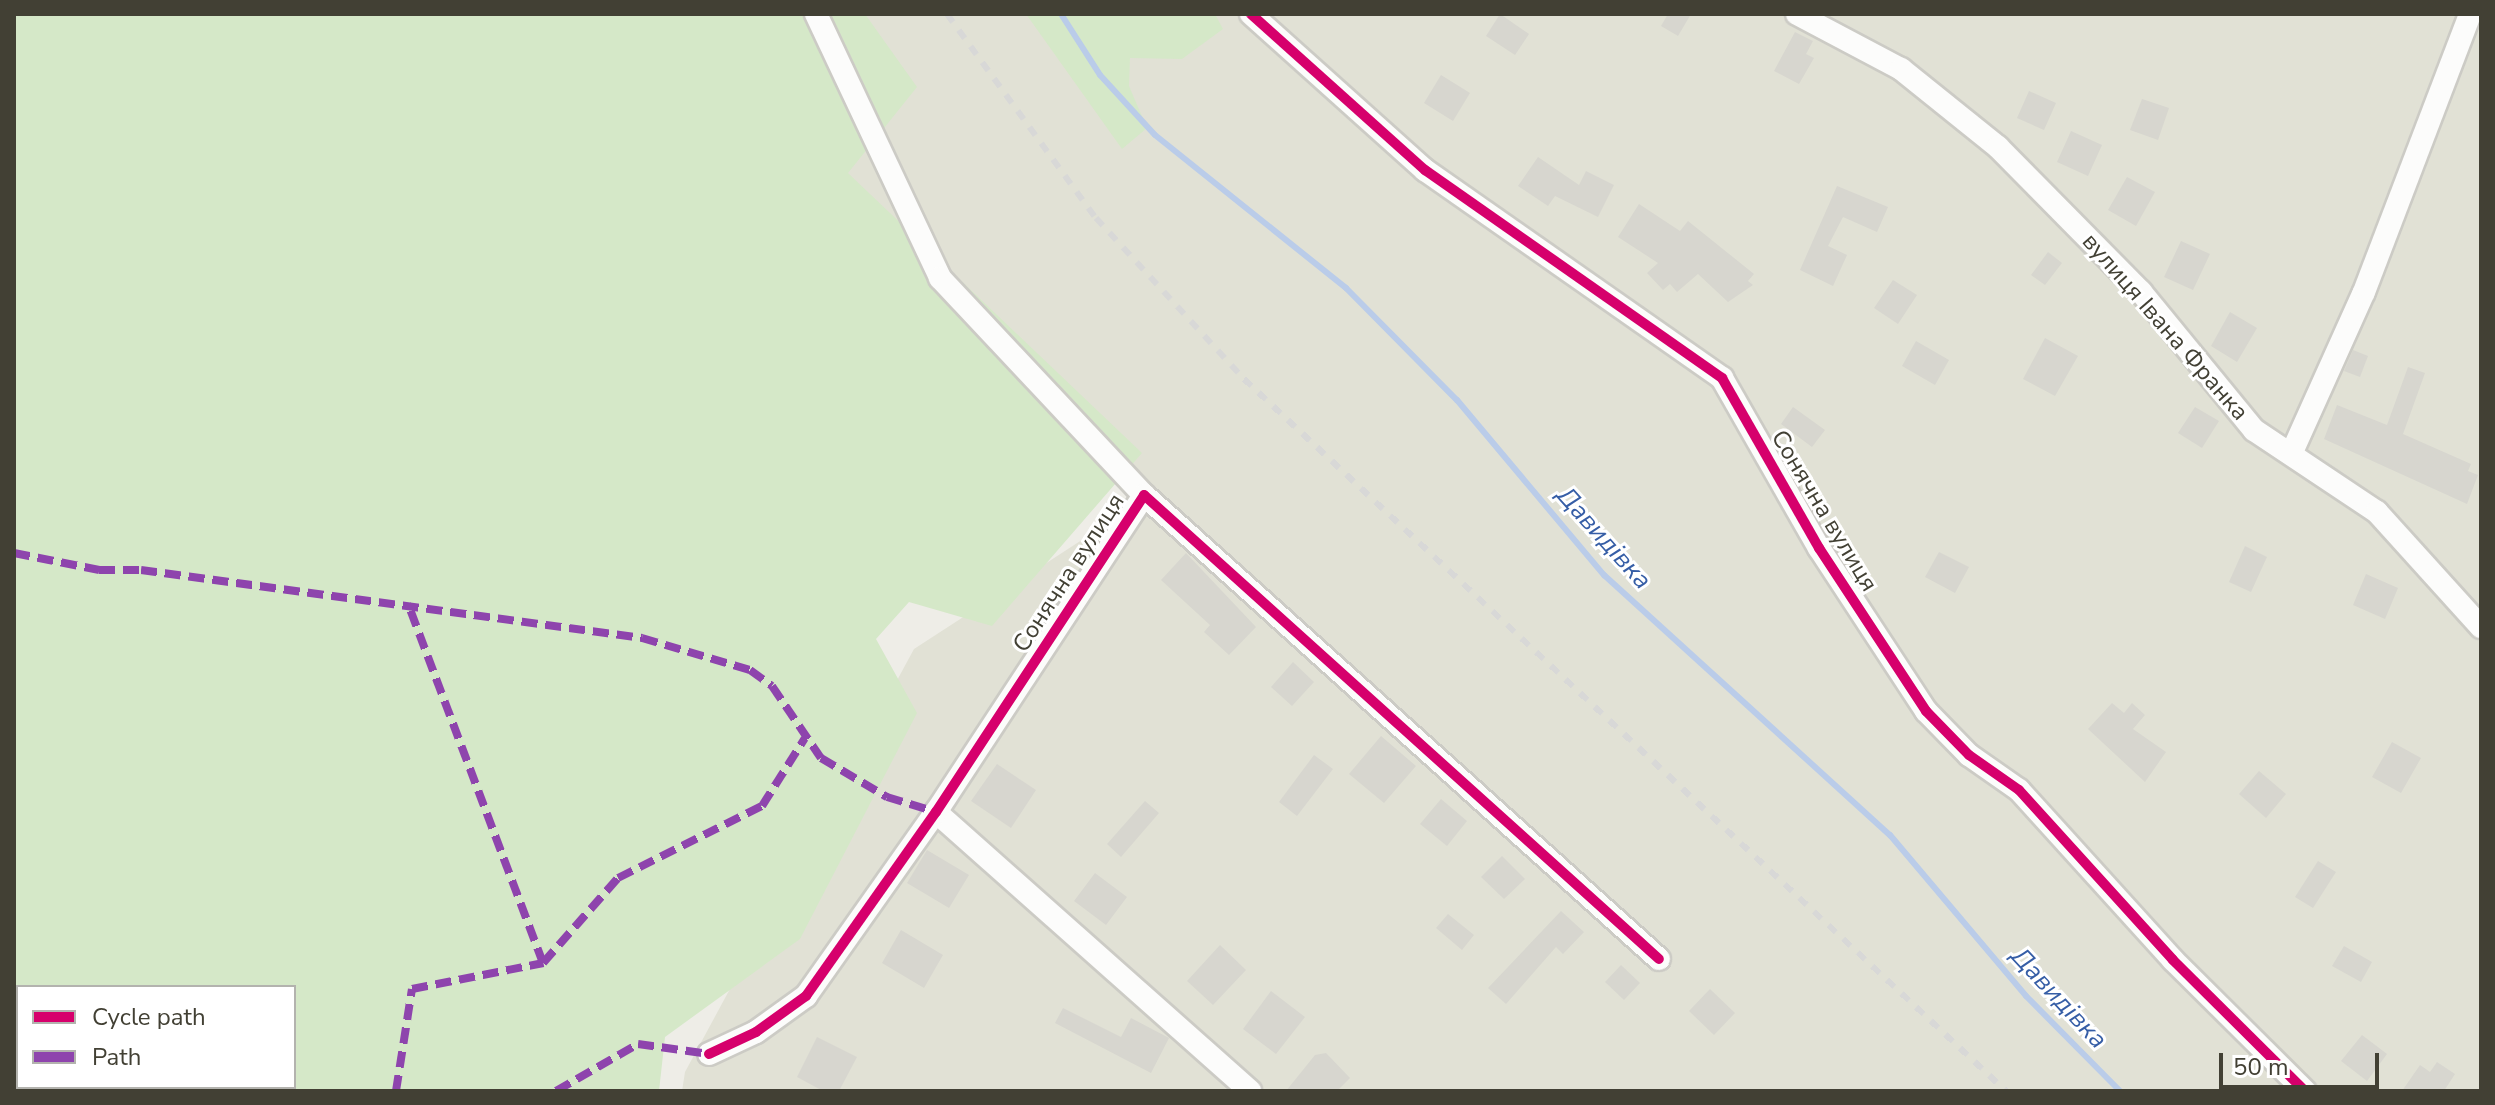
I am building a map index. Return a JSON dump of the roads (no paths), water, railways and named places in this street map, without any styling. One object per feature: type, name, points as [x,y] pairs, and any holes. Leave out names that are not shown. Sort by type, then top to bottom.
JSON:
[{"type":"street","points":[[816,14],[940,278],[1144,495]]},
{"type":"street","name":"Сонячна вулиця","points":[[1251,14],[1425,170],[1722,378],[1819,548],[1926,711],[1969,755],[2019,790],[2173,960],[2305,1091]]},
{"type":"street","name":"вулиця Івана Франка","points":[[1797,14],[1901,69],[1998,147],[2141,292],[2254,430],[2292,452],[2377,512],[2481,627]]},
{"type":"street","points":[[2292,452],[2364,292],[2470,14]]},
{"type":"street","name":"Сонячна вулиця","points":[[709,1054],[756,1032],[806,996],[936,812],[1144,495],[1659,959]]},
{"type":"street","points":[[936,812],[1236,1086]]},
{"type":"waterway","name":"Давидівка","points":[[1061,14],[1100,75],[1155,135],[1346,288],[1457,400],[1604,575],[1890,835],[2026,996],[2120,1091]]},
{"type":"railway","points":[[947,14],[1096,218],[1244,379],[2006,1091]]}]
